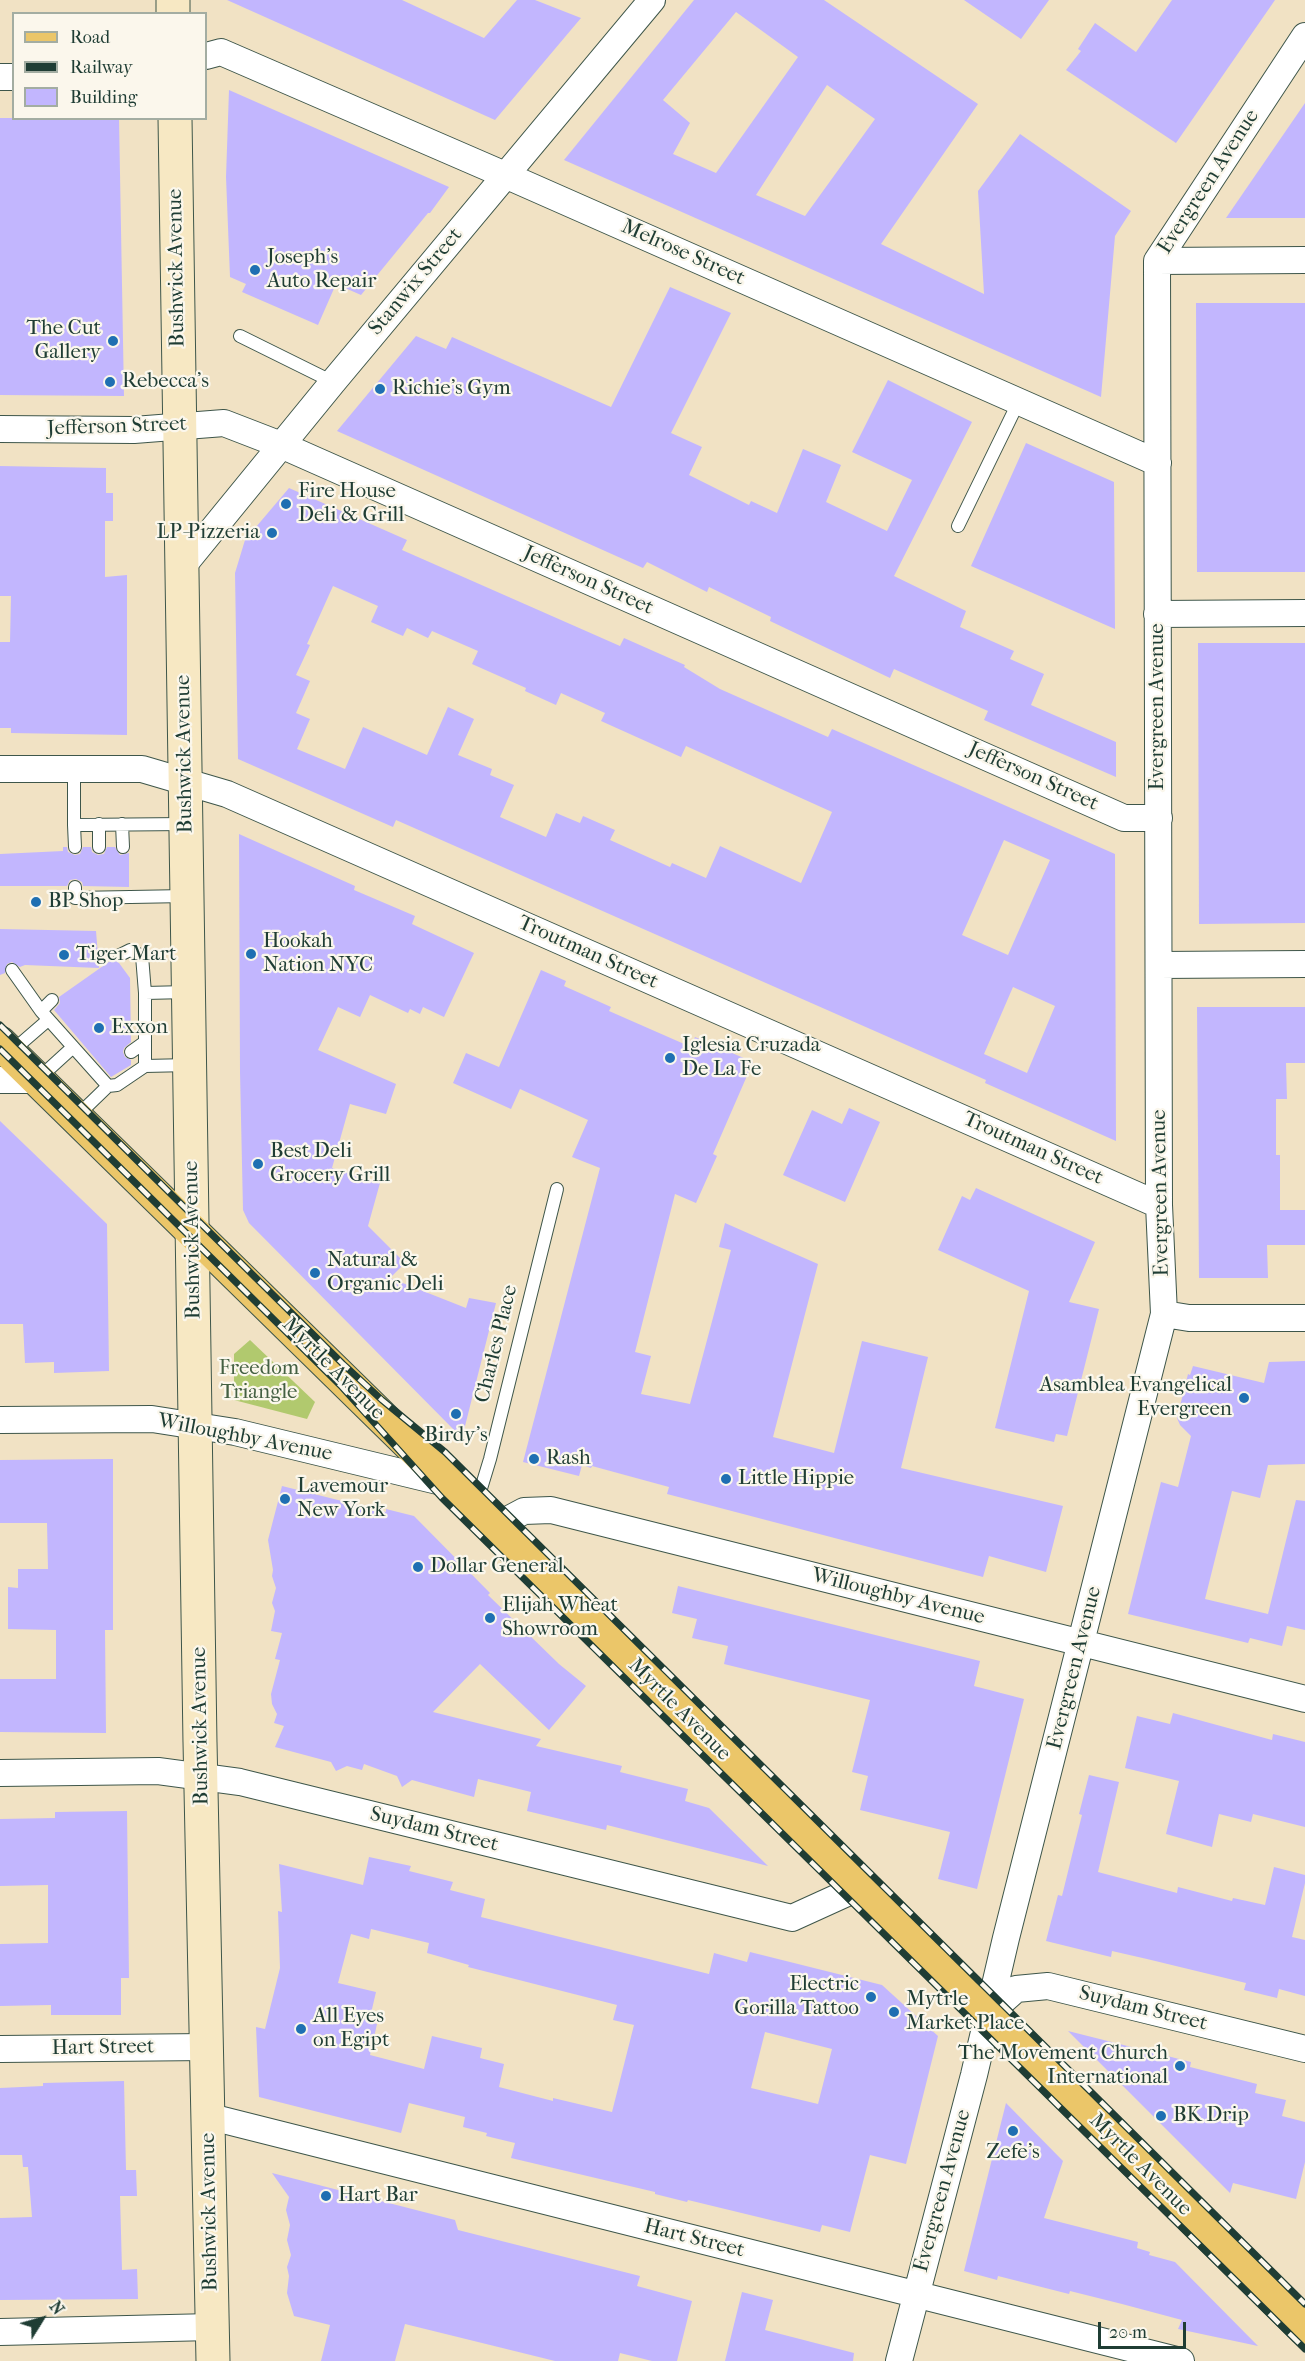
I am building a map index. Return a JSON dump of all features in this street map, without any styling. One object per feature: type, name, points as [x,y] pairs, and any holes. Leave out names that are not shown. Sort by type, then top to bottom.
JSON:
[{"type":"main road","name":"Bushwick Avenue","points":[[175,120],[195,1425],[213,2361]]},
{"type":"main road","name":"Myrtle Avenue","points":[[3,1059],[37,1080],[192,1230],[1305,2329]]},
{"type":"street","name":"Stanwix Street","points":[[182,567],[333,382],[652,0]]},
{"type":"street","name":"Evergreen Avenue","points":[[899,2361],[974,2075],[1164,1314],[1160,1205],[1157,261],[1305,36]]},
{"type":"street","name":"Melrose Street","points":[[207,56],[221,52],[506,175],[1158,463]]},
{"type":"street","points":[[1157,261],[1305,260]]},
{"type":"street","name":"Jefferson Street","points":[[0,429],[134,430],[224,423],[281,445],[1124,818],[1159,818]]},
{"type":"street","points":[[1157,614],[1305,613]]},
{"type":"street","name":"Troutman Street","points":[[0,769],[142,769],[227,794],[1160,1205]]},
{"type":"street","points":[[1159,965],[1305,964]]},
{"type":"street","points":[[1164,1314],[1189,1318],[1305,1318]]},
{"type":"street","name":"Willoughby Avenue","points":[[0,1420],[152,1419],[195,1425],[235,1432],[450,1484]]},
{"type":"street","name":"Willoughby Avenue","points":[[485,1518],[524,1511],[551,1510],[1305,1699]]},
{"type":"street","name":"Suydam Street","points":[[0,1773],[158,1771],[240,1782],[792,1918],[858,1888]]},
{"type":"street","name":"Suydam Street","points":[[988,2014],[1016,1989],[1048,1986],[1305,2049]]},
{"type":"street","name":"Hart Street","points":[[0,2049],[207,2047]]},
{"type":"street","name":"Hart Street","points":[[207,2116],[1181,2361]]},
{"type":"street","points":[[0,2332],[212,2328]]},
{"type":"lane","points":[[240,336],[333,382]]},
{"type":"lane","points":[[958,526],[1019,401]]},
{"type":"lane","points":[[74,770],[75,847]]},
{"type":"lane","points":[[99,824],[99,847]]},
{"type":"lane","points":[[122,824],[123,847]]},
{"type":"lane","points":[[74,825],[186,824]]},
{"type":"lane","points":[[75,887],[75,898],[99,892],[187,896]]},
{"type":"lane","points":[[120,955],[130,950],[142,956],[139,979],[145,993],[140,1019],[145,1042],[145,1066]]},
{"type":"lane","points":[[12,970],[44,1015],[64,1029],[72,1048],[86,1057],[108,1086]]},
{"type":"lane","points":[[145,993],[189,992]]},
{"type":"lane","points":[[3,1059],[44,1015],[52,1000]]},
{"type":"lane","points":[[131,1052],[145,1042]]},
{"type":"lane","points":[[37,1080],[72,1048]]},
{"type":"lane","points":[[76,1117],[108,1086],[117,1085],[145,1066],[190,1065]]},
{"type":"lane","name":"Charles Place","points":[[485,1518],[490,1459],[557,1189]]},
{"type":"green space","name":"Freedom Triangle","points":[[250,1340],[315,1402],[307,1419],[234,1400],[234,1354]]},
{"type":"building","points":[[227,0],[402,0],[484,38],[517,0],[535,0],[581,18],[495,120]]},
{"type":"building","points":[[694,0],[824,0],[978,104],[881,244],[984,294],[978,191],[1020,134],[1131,211],[1115,236],[1101,397],[564,160]],"holes":[[[736,12],[798,57],[716,173],[673,154],[690,123],[663,100]],[[827,85],[875,119],[805,216],[756,195]]]},
{"type":"building","points":[[964,0],[1049,0],[1021,39]]},
{"type":"building","points":[[1172,0],[1275,0],[1176,143],[1066,70],[1081,51],[1078,49],[1095,23],[1136,52]]},
{"type":"building","points":[[229,90],[449,187],[361,295],[336,284],[318,325],[242,292],[246,284],[230,277],[226,177]]},
{"type":"building","points":[[1305,103],[1305,218],[1226,218]]},
{"type":"building","points":[[0,118],[119,120],[124,396],[0,395]]},
{"type":"building","points":[[670,287],[731,313],[671,433],[702,447],[689,475],[749,505],[751,501],[777,513],[803,449],[841,465],[826,502],[887,531],[912,480],[852,452],[888,380],[972,422],[894,576],[966,611],[960,627],[1014,651],[1010,659],[1044,674],[1031,705],[1116,742],[1116,777],[984,720],[988,711],[894,669],[890,678],[770,621],[771,617],[709,587],[707,592],[647,562],[643,568],[337,431],[416,336],[446,349],[452,337],[611,407]]},
{"type":"building","points":[[1196,303],[1305,303],[1305,572],[1197,572]]},
{"type":"building","points":[[1026,443],[1114,482],[1115,629],[971,566]]},
{"type":"building","points":[[0,466],[106,468],[106,493],[113,493],[113,521],[105,521],[105,577],[127,575],[127,735],[11,733],[11,728],[0,728],[0,642],[10,642],[11,596],[0,596]]},
{"type":"building","points":[[289,488],[407,540],[402,550],[620,646],[624,638],[685,665],[684,667],[720,689],[828,737],[832,729],[1115,854],[1116,1141],[985,1083],[986,1080],[396,820],[393,827],[238,759],[235,573],[245,540]],"holes":[[[333,586],[378,606],[371,622],[403,636],[407,628],[428,638],[432,631],[478,651],[472,664],[526,688],[525,691],[556,705],[561,693],[605,713],[601,721],[681,757],[686,746],[832,812],[801,883],[720,846],[706,878],[672,863],[670,867],[610,840],[615,830],[583,816],[580,823],[556,813],[546,837],[500,817],[514,785],[490,775],[492,769],[458,755],[474,719],[448,707],[427,755],[363,727],[345,769],[297,749],[310,719],[296,713],[310,681],[296,675]],[[1004,840],[1050,860],[1008,955],[962,935]],[[1013,987],[1055,1006],[1027,1073],[984,1054]]]},
{"type":"building","points":[[1198,643],[1305,643],[1305,923],[1199,924]]},
{"type":"building","points":[[239,834],[355,886],[354,890],[415,916],[412,924],[474,953],[444,1017],[423,1007],[420,1014],[410,1009],[408,1013],[370,995],[360,1017],[338,1007],[318,1050],[396,1084],[386,1114],[350,1104],[332,1168],[380,1183],[368,1226],[405,1263],[390,1278],[466,1308],[469,1298],[496,1303],[462,1438],[249,1223],[243,1210]]},
{"type":"building","points":[[63,847],[67,847],[68,852],[75,855],[80,854],[83,847],[91,847],[92,852],[98,855],[104,854],[107,847],[115,847],[120,855],[129,853],[129,887],[83,886],[82,882],[76,879],[70,880],[67,886],[0,886],[0,854],[63,851]]},
{"type":"building","points":[[0,929],[96,931],[99,968],[25,965],[20,967],[12,962],[7,964],[5,973],[0,975]]},
{"type":"building","name":"Exxon","points":[[113,959],[119,963],[130,978],[131,1042],[123,1052],[125,1057],[131,1060],[131,1065],[111,1077],[54,1010],[60,1003],[59,997]]},
{"type":"building","points":[[541,970],[566,981],[564,986],[611,1007],[609,1011],[691,1047],[695,1037],[753,1062],[713,1154],[717,1156],[696,1203],[675,1194],[635,1352],[651,1356],[641,1394],[690,1404],[731,1250],[719,1247],[725,1223],[818,1264],[773,1437],[834,1453],[862,1341],[928,1357],[901,1468],[1063,1506],[1046,1572],[989,1556],[983,1577],[667,1494],[669,1487],[592,1466],[591,1468],[582,1465],[579,1476],[523,1462],[600,1168],[572,1157],[588,1120],[520,1089],[511,1109],[453,1083],[466,1053],[499,1067]]},
{"type":"building","points":[[1197,1007],[1305,1007],[1305,1063],[1286,1063],[1287,1099],[1276,1099],[1276,1155],[1280,1155],[1280,1210],[1305,1210],[1305,1245],[1267,1245],[1268,1278],[1199,1278]]},
{"type":"building","points":[[849,1108],[880,1122],[845,1202],[783,1175],[812,1110],[842,1124]]},
{"type":"building","points":[[0,1121],[107,1224],[109,1371],[54,1373],[54,1362],[25,1363],[23,1324],[0,1324]]},
{"type":"building","points":[[976,1188],[1095,1242],[1069,1302],[1099,1309],[1067,1436],[1056,1434],[1054,1442],[995,1428],[1029,1291],[938,1250],[962,1196],[970,1200]]},
{"type":"building","points":[[1305,1361],[1305,1464],[1268,1465],[1260,1498],[1232,1491],[1205,1599],[1268,1614],[1296,1500],[1305,1501],[1305,1630],[1287,1626],[1282,1646],[1250,1638],[1248,1643],[1128,1614],[1161,1482],[1178,1487],[1191,1436],[1180,1425],[1177,1418],[1188,1374],[1190,1375],[1193,1366],[1264,1383],[1269,1362]]},
{"type":"building","points":[[113,1459],[113,1630],[105,1630],[106,1733],[0,1732],[0,1679],[56,1679],[56,1630],[8,1629],[8,1587],[18,1588],[18,1569],[48,1569],[47,1523],[0,1523],[0,1460]]},
{"type":"building","points":[[282,1486],[386,1512],[386,1509],[414,1516],[490,1593],[488,1595],[559,1664],[586,1686],[549,1730],[480,1664],[433,1712],[541,1739],[536,1746],[622,1766],[620,1772],[688,1789],[685,1801],[709,1808],[768,1866],[607,1825],[606,1830],[527,1811],[531,1792],[478,1779],[474,1797],[412,1780],[402,1787],[397,1776],[364,1764],[362,1770],[347,1766],[336,1771],[331,1762],[275,1747],[284,1726],[274,1723],[277,1714],[272,1704],[271,1694],[280,1660],[275,1659],[282,1633],[271,1631],[275,1611],[272,1603],[276,1588],[272,1576],[268,1540]]},
{"type":"building","points":[[678,1586],[980,1661],[974,1686],[1024,1699],[977,1889],[938,1879],[950,1832],[860,1810],[868,1776],[852,1772],[870,1700],[724,1664],[728,1646],[692,1638],[697,1619],[672,1613]]},
{"type":"building","points":[[1173,1713],[1272,1740],[1273,1734],[1305,1742],[1305,1827],[1253,1814],[1251,1822],[1219,1814],[1212,1847],[1166,1834],[1179,1781],[1125,1768],[1137,1716],[1170,1724]]},
{"type":"building","points":[[1089,1775],[1119,1782],[1098,1872],[1177,1893],[1178,1887],[1232,1901],[1233,1898],[1265,1905],[1274,1867],[1305,1875],[1292,1937],[1305,1940],[1305,1996],[1279,1989],[1277,1998],[1244,1990],[1246,1983],[1112,1951],[1111,1957],[1046,1941],[1058,1895],[1062,1896],[1082,1815],[1079,1814]]},
{"type":"building","points":[[127,1811],[129,1978],[121,1978],[121,2015],[51,2015],[51,2005],[0,2006],[0,1944],[48,1943],[48,1885],[0,1886],[0,1819],[55,1818],[55,1812]]},
{"type":"building","points":[[369,1857],[411,1866],[409,1871],[453,1882],[450,1890],[485,1899],[481,1917],[536,1931],[709,1974],[714,1953],[747,1962],[750,1952],[882,1985],[938,2036],[906,2164],[870,2155],[850,2232],[822,2225],[820,2232],[688,2200],[687,2202],[655,2194],[655,2192],[511,2158],[515,2143],[486,2136],[487,2133],[463,2127],[465,2117],[409,2103],[401,2133],[259,2097],[256,2027],[265,2029],[280,1968],[278,1911],[282,1912],[279,1864],[363,1885]],"holes":[[[371,1929],[429,1943],[427,1953],[469,1965],[468,1967],[617,2005],[613,2020],[634,2025],[612,2112],[553,2098],[553,2101],[499,2087],[504,2064],[480,2058],[482,2048],[432,2036],[424,2069],[370,2055],[377,2024],[369,2022],[376,1992],[338,1983],[351,1934],[369,1939]],[[765,2032],[832,2049],[818,2104],[751,2088]]]},
{"type":"building","points":[[1068,2031],[1191,2062],[1190,2067],[1257,2084],[1255,2093],[1286,2100],[1282,2116],[1305,2122],[1305,2162],[1296,2199],[1233,2183],[1230,2193]]},
{"type":"building","points":[[124,2081],[126,2170],[136,2170],[137,2196],[120,2196],[122,2270],[137,2269],[138,2299],[0,2300],[0,2218],[32,2217],[28,2167],[23,2167],[22,2155],[0,2155],[0,2088],[43,2086],[43,2083]]},
{"type":"building","points":[[1006,2103],[1063,2161],[1044,2218],[1138,2242],[1137,2248],[1150,2252],[1149,2255],[1175,2262],[1258,2346],[1178,2329],[1182,2320],[1122,2304],[1070,2291],[1069,2294],[998,2276],[997,2280],[964,2271]]},
{"type":"building","points":[[272,2173],[455,2220],[458,2230],[640,2276],[637,2286],[692,2301],[677,2361],[652,2361],[620,2353],[618,2361],[555,2361],[405,2324],[395,2361],[321,2361],[330,2325],[294,2316],[287,2293],[289,2276],[287,2267],[291,2255],[287,2240],[290,2225],[286,2210],[289,2197]]},
{"type":"building","points":[[742,2292],[773,2300],[765,2330],[854,2353],[853,2361],[725,2361]]},
{"type":"railway","points":[[0,1025],[343,1364],[445,1452],[1305,2304]]},
{"type":"railway","points":[[0,1049],[341,1386],[442,1498],[1305,2349]]},
{"type":"place","name":"Joseph's Auto Repair","points":[[255,270]]},
{"type":"place","name":"The Cut Gallery","points":[[113,341]]},
{"type":"place","name":"Rebecca's","points":[[110,382]]},
{"type":"place","name":"Richie's Gym","points":[[380,389]]},
{"type":"place","name":"Fire House Deli & Grill","points":[[286,504]]},
{"type":"place","name":"LP-Pizzeria","points":[[272,533]]},
{"type":"place","name":"BP Shop","points":[[36,902]]},
{"type":"place","name":"Hookah Nation NYC","points":[[251,954]]},
{"type":"place","name":"Tiger Mart","points":[[64,955]]},
{"type":"place","name":"Exxon","points":[[99,1028]]},
{"type":"place","name":"Iglesia Cruzada De La Fe","points":[[670,1058]]},
{"type":"place","name":"Best Deli Grocery Grill","points":[[258,1164]]},
{"type":"place","name":"Natural & Organic Deli","points":[[315,1273]]},
{"type":"place","name":"Asamblea Evangelical Evergreen","points":[[1244,1398]]},
{"type":"place","name":"Birdy's","points":[[456,1414]]},
{"type":"place","name":"Rash","points":[[534,1459]]},
{"type":"place","name":"Little Hippie","points":[[726,1479]]},
{"type":"place","name":"Lavemour New York","points":[[285,1499]]},
{"type":"place","name":"Dollar General","points":[[418,1567]]},
{"type":"place","name":"Elijah Wheat Showroom","points":[[490,1618]]},
{"type":"place","name":"Electric Gorilla Tattoo","points":[[871,1997]]},
{"type":"place","name":"Mytrle Market Place","points":[[894,2012]]},
{"type":"place","name":"All Eyes on Egipt","points":[[301,2029]]},
{"type":"place","name":"The Movement Church International","points":[[1180,2066]]},
{"type":"place","name":"BK Drip","points":[[1161,2116]]},
{"type":"place","name":"Zefe's","points":[[1013,2131]]},
{"type":"place","name":"Hart Bar","points":[[326,2196]]}]
